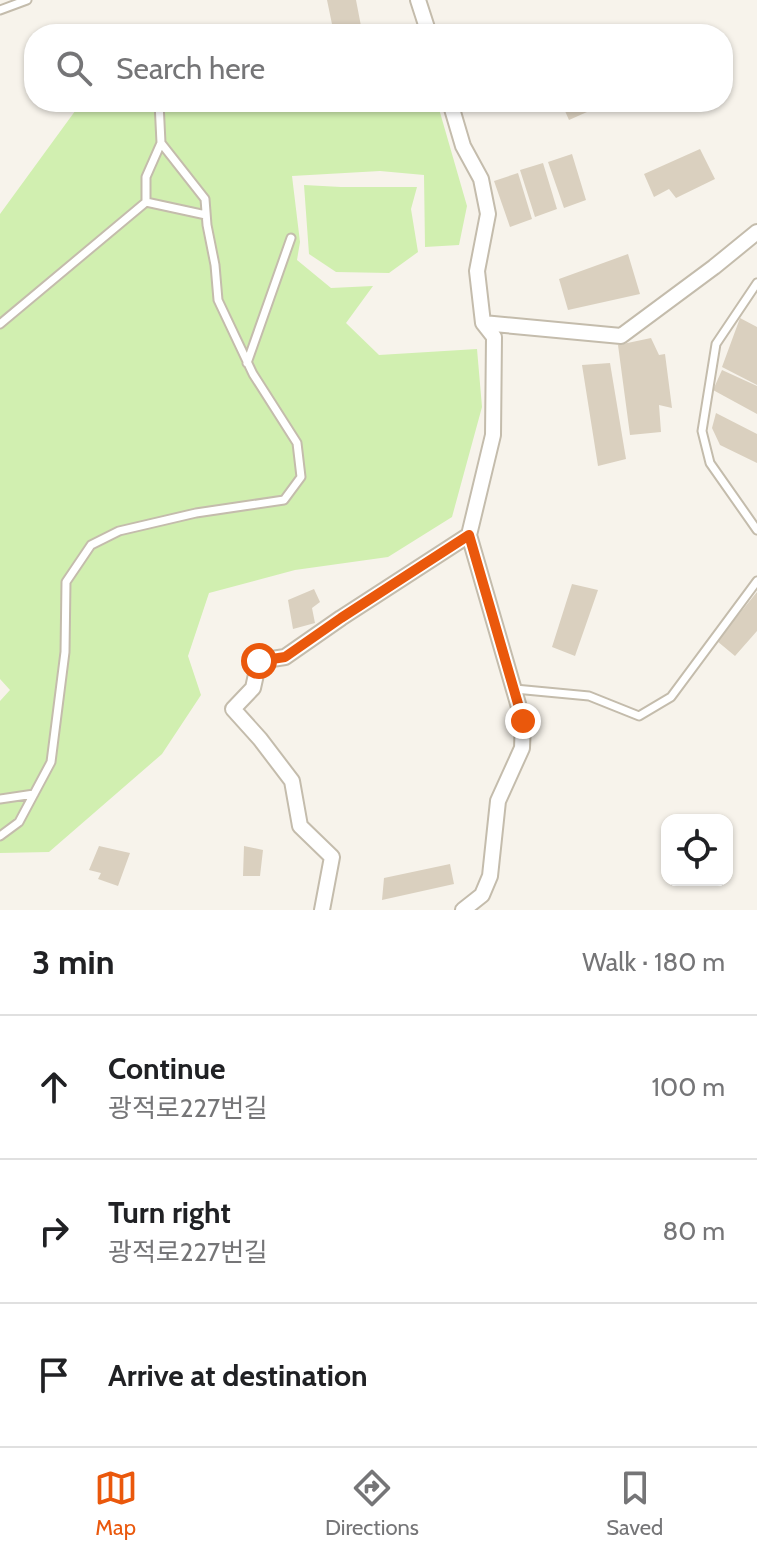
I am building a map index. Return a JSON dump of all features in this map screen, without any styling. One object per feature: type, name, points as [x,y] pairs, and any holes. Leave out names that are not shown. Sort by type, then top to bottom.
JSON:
[{"type":"street","points":[[418,0],[426,24]]},
{"type":"street","points":[[453,112],[463,146],[481,179],[488,214],[477,271],[483,323],[494,337],[493,435],[469,535],[523,721],[522,748],[498,801],[490,876],[482,895],[463,910]]},
{"type":"street","points":[[483,323],[621,336],[757,232]]},
{"type":"street","points":[[322,910],[332,857],[300,826],[292,781],[233,709],[253,688],[259,661],[285,657],[469,535]]},
{"type":"lane","points":[[0,10],[27,0]]},
{"type":"lane","points":[[146,202],[146,177],[161,143],[159,112]]},
{"type":"lane","points":[[0,836],[19,822],[51,762],[65,652],[66,582],[91,545],[119,531],[196,513],[284,500],[301,477],[297,443],[247,363],[218,300],[205,199],[161,143]]},
{"type":"lane","points":[[146,202],[206,215]]},
{"type":"lane","points":[[0,324],[146,202]]},
{"type":"lane","points":[[247,363],[291,238]]},
{"type":"lane","points":[[757,283],[716,344],[702,431],[710,463],[757,530]]},
{"type":"lane","points":[[514,689],[589,696],[639,716],[671,697],[757,581]]},
{"type":"lane","points":[[0,799],[34,794]]},
{"type":"green space","points":[[74,112],[440,112],[467,206],[459,245],[425,247],[424,175],[380,171],[292,176],[300,242],[297,260],[331,288],[373,286],[346,323],[379,355],[477,349],[482,407],[452,517],[388,557],[295,570],[209,593],[188,656],[201,695],[162,754],[49,852],[0,853],[0,701],[10,690],[0,679],[0,214]]},
{"type":"green space","points":[[304,185],[417,187],[411,209],[418,252],[389,273],[336,272],[309,254]]},
{"type":"building","points":[[327,0],[356,0],[361,24],[332,24]]},
{"type":"building","points":[[565,112],[587,112],[569,120]]},
{"type":"building","points":[[700,149],[715,179],[676,198],[669,189],[654,197],[644,174]]},
{"type":"building","points":[[572,154],[586,200],[564,208],[548,162]]},
{"type":"building","points":[[543,163],[557,209],[535,217],[520,170]]},
{"type":"building","points":[[518,173],[532,219],[510,227],[494,181]]},
{"type":"building","points":[[628,254],[640,294],[568,310],[559,279]]},
{"type":"building","points":[[740,318],[757,327],[757,385],[722,367]]},
{"type":"building","points":[[651,338],[659,355],[665,354],[672,408],[659,405],[661,432],[630,435],[618,345]]},
{"type":"building","points":[[610,363],[626,459],[598,466],[582,365]]},
{"type":"building","points":[[722,370],[757,386],[757,414],[713,390]]},
{"type":"building","points":[[716,413],[757,434],[757,463],[720,445],[712,428]]},
{"type":"building","points":[[572,584],[598,590],[575,656],[552,647]]},
{"type":"building","points":[[314,589],[320,602],[312,608],[315,623],[293,629],[288,600]]},
{"type":"building","points":[[757,592],[757,631],[735,656],[717,641]]},
{"type":"building","points":[[99,846],[130,853],[118,886],[98,879],[101,873],[89,870]]},
{"type":"building","points":[[244,846],[263,850],[260,876],[243,876]]},
{"type":"building","points":[[450,864],[454,884],[382,900],[384,878]]},
{"type":"route","points":[[259,661],[285,657],[469,535],[523,721]]}]
